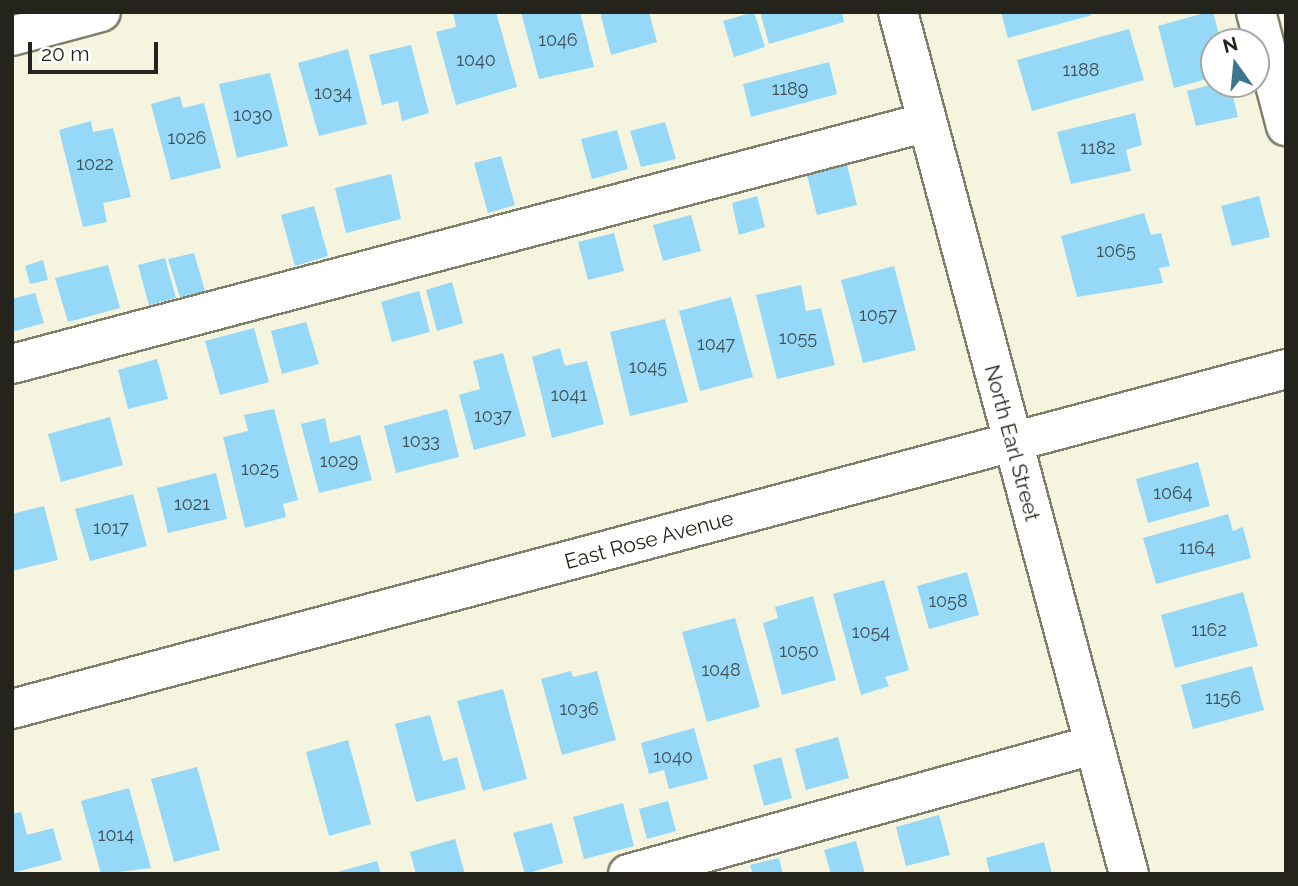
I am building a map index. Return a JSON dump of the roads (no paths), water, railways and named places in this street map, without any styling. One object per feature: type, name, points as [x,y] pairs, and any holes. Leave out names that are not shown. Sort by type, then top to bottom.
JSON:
[{"type":"street","points":[[12,36],[101,12]]},
{"type":"street","name":"North Earl Street","points":[[898,12],[1129,874]]},
{"type":"street","points":[[1267,22],[1286,126]]},
{"type":"street","points":[[12,364],[927,122]]},
{"type":"street","name":"East Rose Avenue","points":[[12,709],[1286,369]]},
{"type":"street","points":[[628,874],[1094,745]]}]
